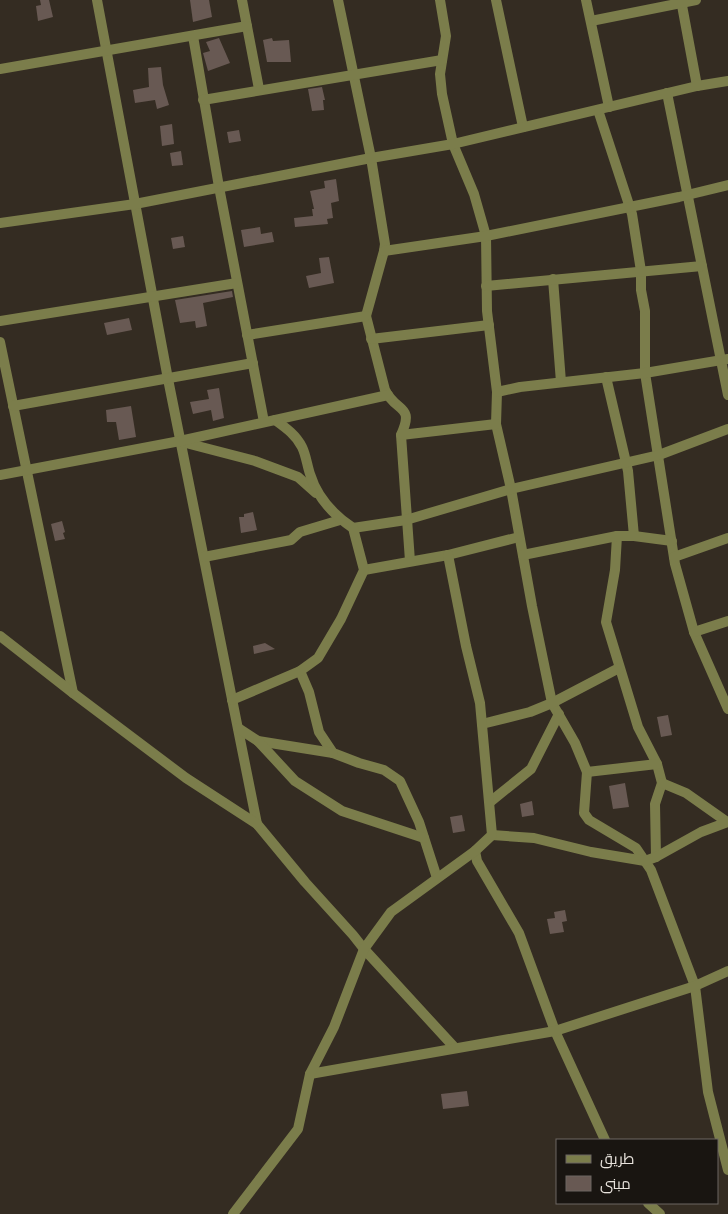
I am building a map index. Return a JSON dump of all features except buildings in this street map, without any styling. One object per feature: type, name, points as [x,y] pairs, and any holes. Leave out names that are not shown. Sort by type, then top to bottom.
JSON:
[{"type":"street","points":[[97,0],[180,441],[257,824]]},
{"type":"street","points":[[242,0],[259,89]]},
{"type":"street","points":[[338,0],[371,158],[384,250],[366,316],[388,395],[406,413],[408,421],[401,435],[410,561]]},
{"type":"street","points":[[440,0],[446,36],[440,85],[453,144],[474,194],[486,236],[486,286],[497,392],[496,424],[511,489],[552,704],[575,743],[586,772],[584,813],[589,820],[636,848],[651,870],[695,986],[708,1092],[728,1170]]},
{"type":"street","points":[[496,0],[523,126]]},
{"type":"street","points":[[586,0],[609,107]]},
{"type":"street","points":[[591,22],[696,0]]},
{"type":"street","points":[[682,2],[697,86]]},
{"type":"street","points":[[0,69],[247,26]]},
{"type":"street","points":[[193,36],[219,188],[264,422]]},
{"type":"street","points":[[203,100],[354,73],[442,60]]},
{"type":"street","points":[[0,223],[135,204],[453,144],[523,126],[728,80]]},
{"type":"street","points":[[667,93],[702,266],[725,360],[728,395]]},
{"type":"street","points":[[598,110],[630,206],[641,271],[641,290],[645,320],[645,373],[678,577],[694,632],[728,709]]},
{"type":"street","points":[[384,250],[486,236],[728,185]]},
{"type":"street","points":[[486,286],[702,266]]},
{"type":"street","points":[[553,279],[561,382]]},
{"type":"street","points":[[0,321],[238,284]]},
{"type":"street","points":[[247,335],[366,316]]},
{"type":"street","points":[[371,339],[489,325]]},
{"type":"street","points":[[0,342],[74,693]]},
{"type":"street","points":[[497,392],[520,387],[645,373],[725,360]]},
{"type":"street","points":[[13,406],[253,363]]},
{"type":"street","points":[[606,377],[626,463],[634,536]]},
{"type":"street","points":[[0,475],[180,441],[388,395]]},
{"type":"street","points":[[275,420],[291,432],[303,448],[310,476],[326,506],[340,520],[353,528],[406,520],[511,489],[658,455],[728,429]]},
{"type":"street","points":[[401,435],[496,424]]},
{"type":"street","points":[[180,441],[255,461],[298,477],[321,497]]},
{"type":"street","points":[[204,557],[291,540],[300,532],[340,520]]},
{"type":"street","points":[[232,700],[300,671],[318,658],[341,619],[364,570],[353,528]]},
{"type":"street","points":[[523,555],[617,536],[634,536],[672,541]]},
{"type":"street","points":[[617,536],[606,622],[638,726],[657,764],[662,783],[655,804],[656,857]]},
{"type":"street","points":[[364,570],[448,555],[519,537]]},
{"type":"street","points":[[674,557],[728,538]]},
{"type":"street","points":[[448,555],[466,646],[480,704],[492,835]]},
{"type":"street","points":[[694,632],[728,621]]},
{"type":"street","points":[[0,636],[186,778],[257,824],[364,949],[455,1048]]},
{"type":"street","points":[[482,724],[530,712],[552,704],[619,668]]},
{"type":"street","points":[[300,671],[309,692],[319,732],[333,753]]},
{"type":"street","points":[[490,802],[531,769],[558,714]]},
{"type":"street","points":[[238,728],[258,741],[295,781],[342,811],[424,838]]},
{"type":"street","points":[[258,741],[333,753],[384,770],[400,780],[419,822],[437,878]]},
{"type":"street","points":[[586,772],[657,764]]},
{"type":"street","points":[[662,783],[686,793],[728,822]]},
{"type":"street","points":[[233,1214],[298,1129],[310,1074],[334,1026],[364,949],[391,912],[475,851],[492,835],[534,838],[591,852],[645,861],[656,857],[700,832],[728,822]]},
{"type":"street","points":[[475,851],[477,861],[519,933],[555,1031],[605,1139]]},
{"type":"street","points":[[310,1074],[555,1031],[695,986],[728,972]]},
{"type":"street","points":[[649,1204],[660,1214]]}]
